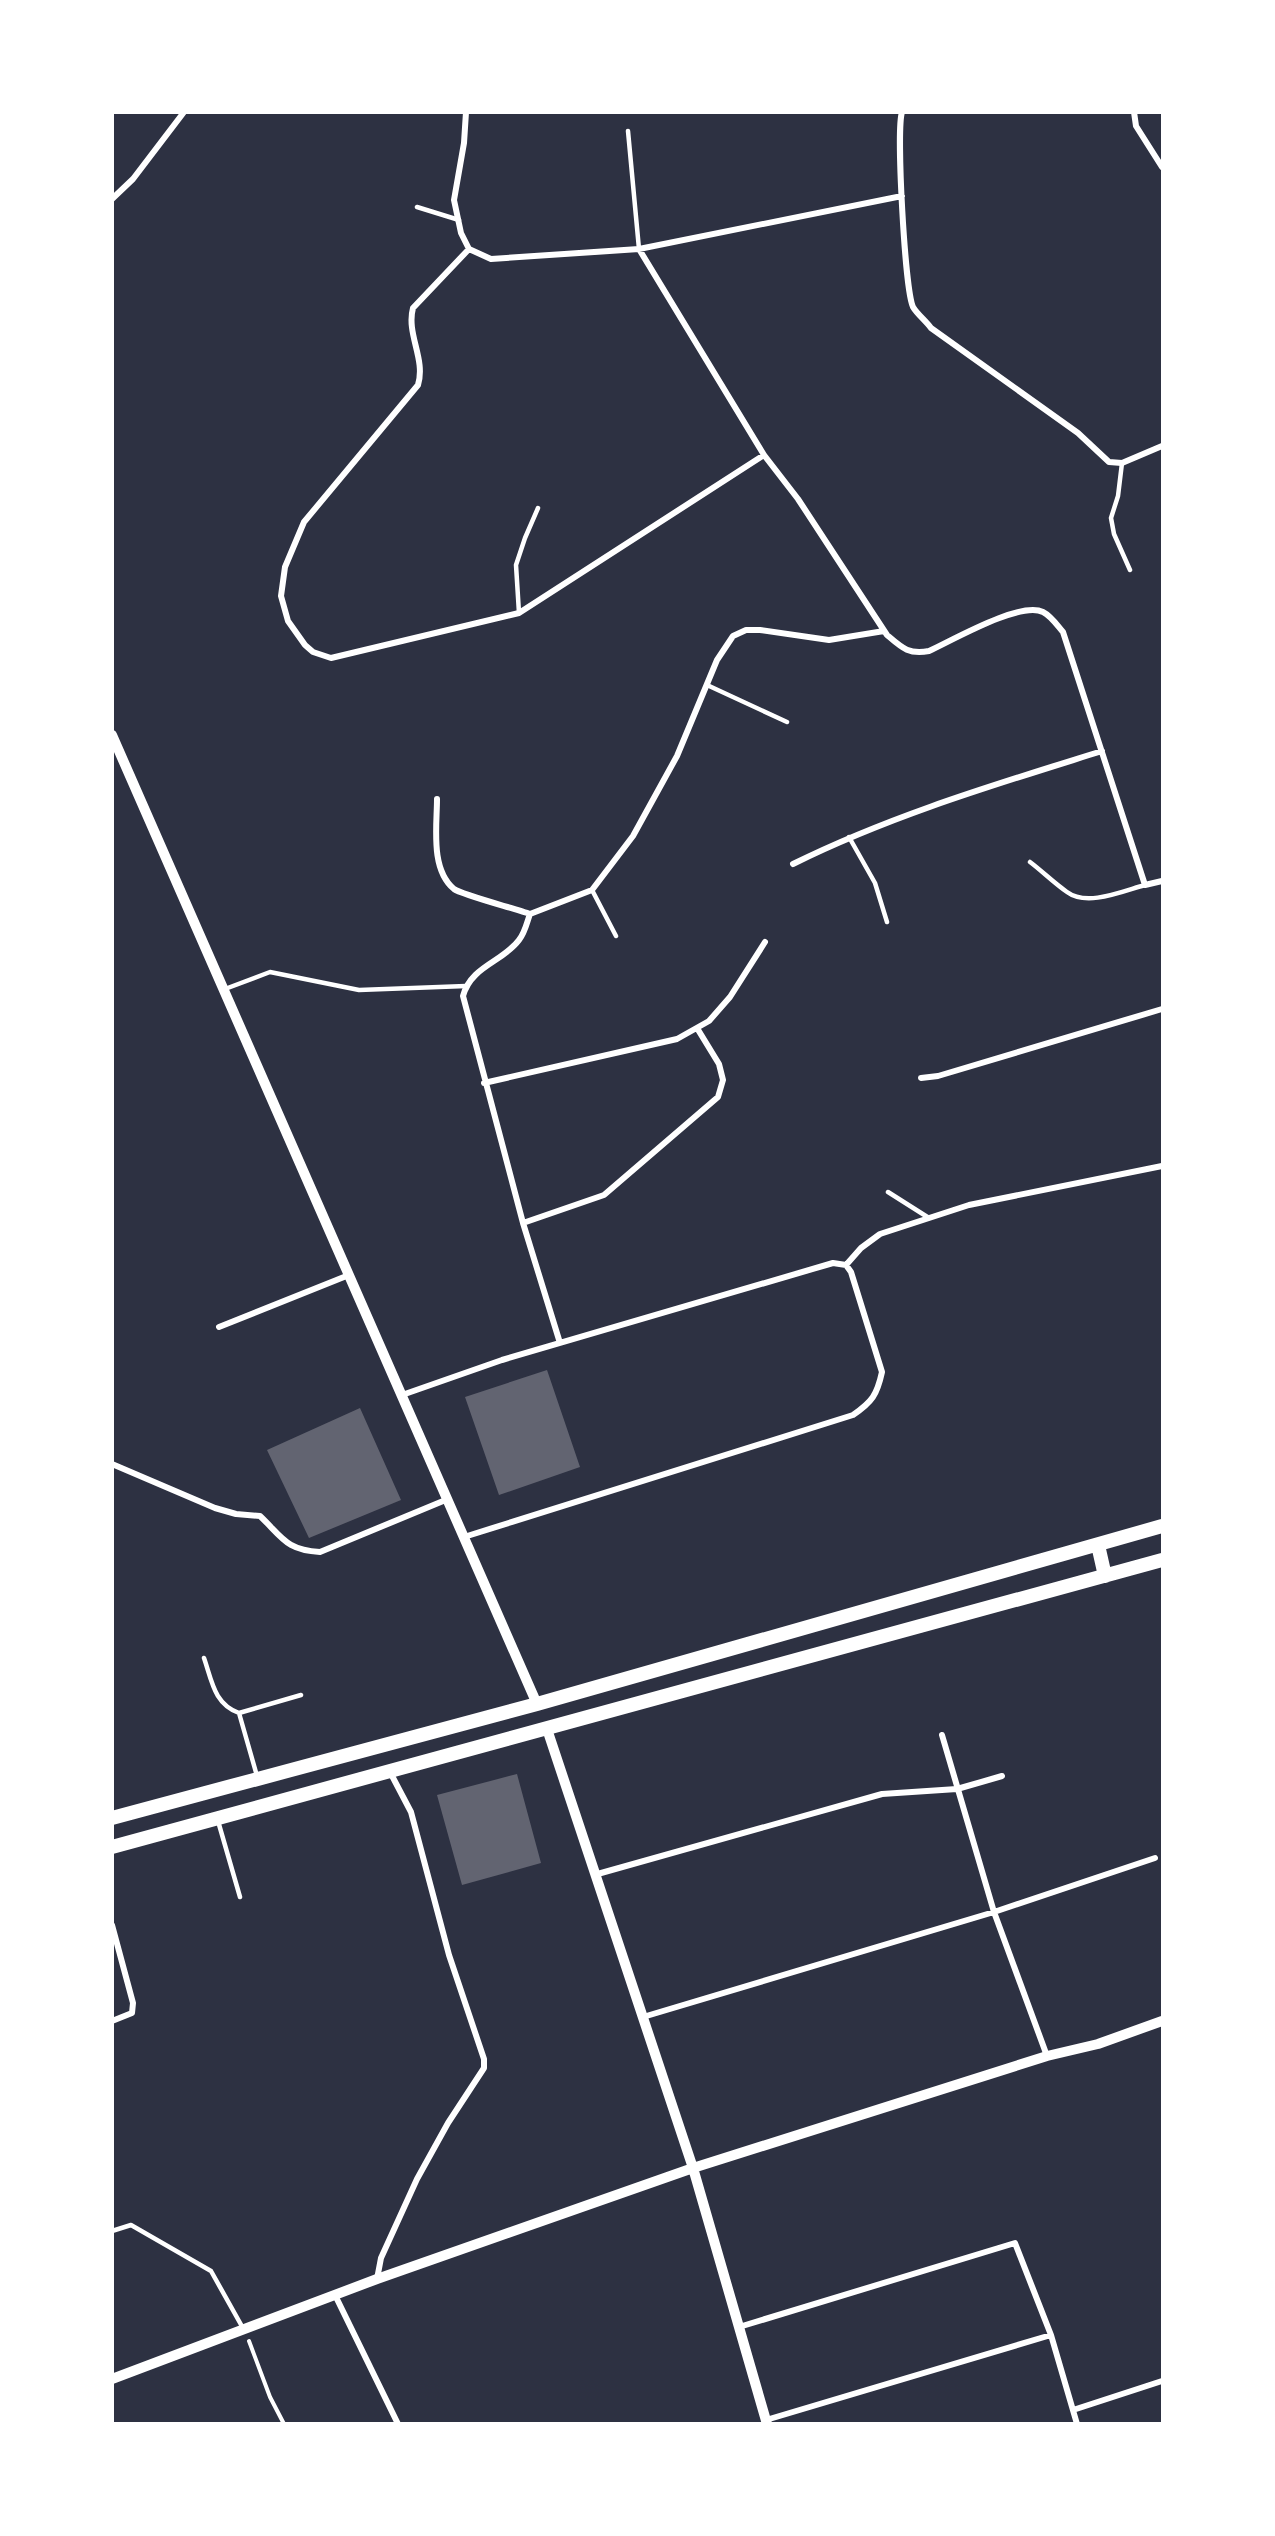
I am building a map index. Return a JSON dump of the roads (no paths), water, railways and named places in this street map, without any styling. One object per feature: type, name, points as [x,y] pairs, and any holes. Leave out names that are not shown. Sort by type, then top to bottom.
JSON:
[{"type":"main road","points":[[112,1818],[537,1704],[1162,1527]]},
{"type":"main road","points":[[1098,1545],[1105,1576]]},
{"type":"main road","points":[[112,1847],[1162,1560]]},
{"type":"main road","points":[[537,1704],[547,1729]]},
{"type":"street","points":[[112,199],[133,179],[184,112]]},
{"type":"street","points":[[466,112],[464,143],[454,200],[461,233],[469,249],[491,259],[639,249],[902,196]]},
{"type":"street","points":[[902,112],[900,129],[905,257],[913,306],[931,328],[1078,433],[1108,462],[1122,464],[1162,446]]},
{"type":"street","points":[[1134,112],[1136,126],[1162,167]]},
{"type":"street","points":[[469,249],[413,308],[410,319],[422,372],[418,385],[304,522],[285,567],[281,596],[288,621],[304,645],[313,652],[331,658],[519,613],[764,456]]},
{"type":"street","points":[[639,249],[764,456],[798,499],[884,631],[905,651],[918,653],[929,651],[1017,611],[1041,611],[1052,619],[1063,632],[1145,885],[1162,881]]},
{"type":"street","points":[[437,799],[437,850],[444,876],[455,890],[531,914],[592,890],[633,836],[677,756],[717,660],[733,636],[746,630],[830,640],[884,631]]},
{"type":"street","points":[[112,735],[537,1704]]},
{"type":"street","points":[[793,864],[849,837],[940,802],[1102,751]]},
{"type":"street","points":[[531,914],[519,941],[477,972],[466,986],[463,996],[484,1083],[523,1223],[560,1343]]},
{"type":"street","points":[[484,1083],[677,1039],[709,1021],[730,997],[765,942]]},
{"type":"street","points":[[921,1078],[938,1076],[1162,1009]]},
{"type":"street","points":[[523,1223],[604,1195],[718,1097],[723,1080],[718,1064],[697,1028]]},
{"type":"street","points":[[846,1265],[861,1248],[880,1234],[969,1205],[1162,1166]]},
{"type":"street","points":[[402,1395],[502,1360],[833,1263],[846,1265],[851,1272],[882,1372],[879,1388],[870,1403],[853,1415],[464,1537]]},
{"type":"street","points":[[219,1327],[349,1275]]},
{"type":"street","points":[[112,1464],[214,1508],[236,1514],[260,1516],[286,1543],[300,1551],[320,1552],[448,1499]]},
{"type":"street","points":[[547,1729],[693,2168],[766,2422],[1051,2335]]},
{"type":"street","points":[[942,1735],[994,1912],[1047,2056]]},
{"type":"street","points":[[377,2279],[378,2268],[386,2245],[417,2180],[448,2123],[484,2068],[484,2059],[449,1955],[414,1822],[390,1772]]},
{"type":"street","points":[[594,1875],[882,1794],[957,1789],[1002,1776]]},
{"type":"street","points":[[643,2017],[994,1912],[1155,1858]]},
{"type":"street","points":[[112,1925],[133,2003],[132,2013],[112,2021]]},
{"type":"street","points":[[112,2379],[377,2279],[693,2168],[1047,2056],[1098,2044],[1162,2021]]},
{"type":"street","points":[[739,2327],[1015,2243],[1051,2335],[1077,2424]]},
{"type":"street","points":[[336,2295],[398,2424]]},
{"type":"street","points":[[1073,2410],[1162,2381]]},
{"type":"lane","points":[[628,131],[639,249]]},
{"type":"lane","points":[[417,207],[459,220]]},
{"type":"lane","points":[[1122,464],[1118,496],[1111,518],[1114,534],[1130,570]]},
{"type":"lane","points":[[519,613],[516,565],[538,508]]},
{"type":"lane","points":[[706,686],[787,722]]},
{"type":"lane","points":[[849,837],[875,883],[887,921]]},
{"type":"lane","points":[[1030,862],[1067,893],[1077,897],[1098,897],[1145,885]]},
{"type":"lane","points":[[592,890],[615,936]]},
{"type":"lane","points":[[224,989],[270,972],[359,990],[466,986]]},
{"type":"lane","points":[[888,1192],[929,1218]]},
{"type":"lane","points":[[204,1658],[220,1702],[227,1709],[239,1713],[301,1695]]},
{"type":"lane","points":[[239,1713],[258,1779]]},
{"type":"lane","points":[[217,1818],[240,1897]]},
{"type":"lane","points":[[112,2231],[131,2226],[211,2271],[244,2330]]}]
